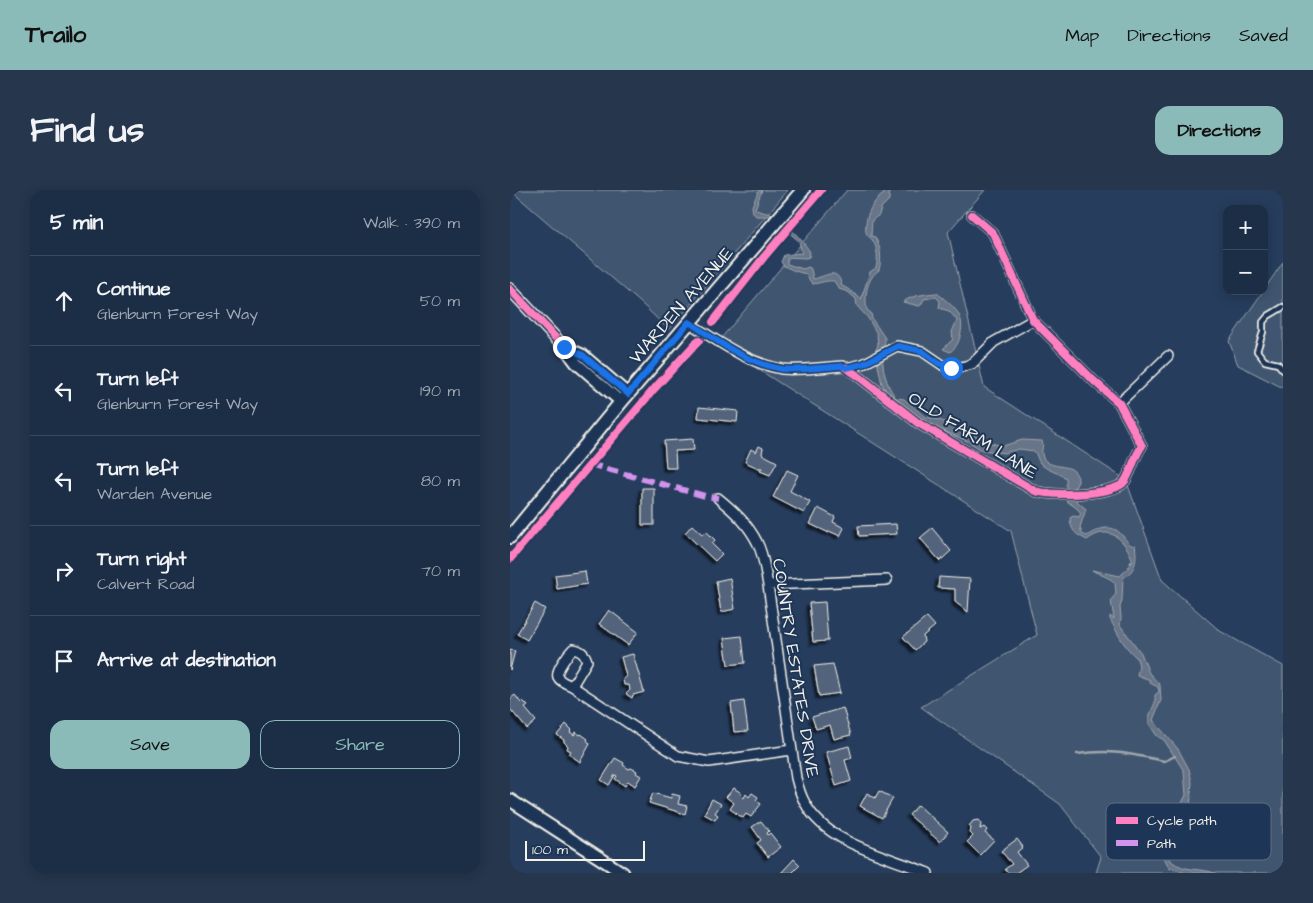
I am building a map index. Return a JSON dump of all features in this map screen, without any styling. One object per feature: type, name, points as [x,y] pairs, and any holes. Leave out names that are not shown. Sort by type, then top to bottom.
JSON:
[{"type":"main road","name":"WARDEN AVENUE","points":[[510,537],[624,398],[803,190]]},
{"type":"main road","points":[[510,800],[623,873]]},
{"type":"street","points":[[972,215],[993,233],[1033,320],[1119,403],[1168,356]]},
{"type":"street","points":[[510,289],[564,347],[576,363],[624,398]]},
{"type":"street","points":[[689,322],[723,345],[750,359],[767,366],[784,369],[843,366],[846,368],[863,364],[898,346],[922,351],[944,366],[958,368],[972,364],[994,342],[1033,320]]},
{"type":"street","name":"OLD FARM LANE","points":[[846,368],[918,423],[1035,491],[1045,494],[1056,495],[1110,490],[1125,482],[1137,453],[1142,446],[1119,403]]},
{"type":"street","name":"COUNTRY ESTATES DRIVE","points":[[718,498],[742,519],[757,542],[768,584],[796,778],[805,804],[833,834],[928,873]]},
{"type":"street","points":[[768,584],[887,580]]},
{"type":"street","points":[[572,686],[678,756],[709,762],[791,750]]},
{"type":"lane","points":[[1283,307],[1276,309],[1263,322],[1263,332],[1257,350],[1265,361],[1278,364],[1283,370]]},
{"type":"shaded area","points":[[510,190],[788,190],[669,330],[641,303]]},
{"type":"shaded area","points":[[759,190],[762,190],[755,209],[772,215],[784,223],[810,252],[809,257],[806,258],[787,257],[787,264],[803,269],[809,267],[813,279],[834,274],[840,280],[842,286],[861,299],[870,272],[876,268],[877,262],[875,244],[866,232],[866,221],[873,205],[884,194],[883,190],[889,190],[889,200],[881,208],[879,215],[872,220],[871,236],[875,237],[879,245],[880,261],[879,270],[869,282],[866,299],[867,310],[871,313],[872,319],[885,338],[883,350],[884,369],[889,387],[896,398],[904,399],[924,416],[949,423],[991,443],[1003,446],[1022,440],[1042,441],[1042,454],[1048,463],[1069,468],[1077,476],[1078,482],[1073,490],[1072,497],[1086,509],[1080,527],[1082,534],[1087,536],[1100,529],[1108,528],[1117,531],[1131,545],[1135,544],[1135,563],[1128,575],[1123,578],[1120,625],[1141,653],[1149,673],[1160,685],[1161,700],[1153,720],[1178,749],[1189,769],[1192,782],[1190,803],[1182,803],[1186,795],[1184,771],[1164,740],[1157,736],[1149,724],[1149,716],[1155,703],[1155,695],[1159,692],[1158,687],[1150,683],[1150,680],[1137,675],[1139,666],[1137,658],[1125,645],[1110,619],[1110,616],[1114,619],[1111,600],[1116,594],[1115,583],[1092,570],[1120,576],[1128,568],[1131,561],[1131,564],[1133,561],[1126,546],[1121,540],[1109,533],[1095,535],[1087,540],[1074,532],[1070,518],[1073,516],[1079,517],[1081,513],[1066,500],[1066,478],[1043,466],[1034,451],[1019,449],[1004,453],[982,450],[967,441],[925,423],[888,395],[882,384],[875,352],[878,345],[877,334],[868,318],[857,306],[856,299],[848,292],[839,289],[834,281],[813,284],[806,274],[784,266],[781,262],[784,255],[802,253],[799,241],[769,216],[756,216],[753,213],[752,206]]},
{"type":"shaded area","points":[[847,190],[985,190],[948,232],[984,387],[1126,480],[1162,580],[1220,631],[1283,666],[1283,873],[1096,873],[1101,857],[1060,804],[921,707],[1037,635],[1011,531],[717,343]]},
{"type":"shaded area","points":[[1283,262],[1283,388],[1238,365],[1229,341],[1260,295],[1268,295],[1268,284]]},
{"type":"shaded area","points":[[937,293],[959,314],[961,319],[962,325],[959,341],[950,352],[943,349],[953,339],[952,332],[957,320],[949,311],[939,308],[940,301],[936,297],[924,299],[919,306],[903,302],[915,296]]},
{"type":"shaded area","points":[[1165,860],[1171,860],[1182,867],[1215,873],[1185,873],[1170,869]]},
{"type":"building","points":[[699,407],[738,411],[737,422],[698,418]]},
{"type":"building","points":[[693,439],[694,450],[675,451],[676,468],[666,468],[664,441]]},
{"type":"building","points":[[759,446],[763,448],[762,454],[777,462],[770,475],[760,471],[762,468],[745,462],[751,449],[756,452]]},
{"type":"building","points":[[787,470],[798,475],[790,491],[810,502],[804,513],[773,497]]},
{"type":"building","points":[[642,488],[654,488],[654,525],[642,525]]},
{"type":"building","points":[[818,508],[835,517],[833,522],[844,528],[840,536],[810,524]]},
{"type":"building","points":[[896,524],[897,534],[859,536],[858,526]]},
{"type":"building","points":[[692,525],[702,534],[707,532],[715,540],[712,544],[722,554],[715,561],[685,533]]},
{"type":"building","points":[[932,528],[951,551],[940,561],[920,538]]},
{"type":"building","points":[[585,571],[587,584],[557,589],[555,575]]},
{"type":"building","points":[[939,577],[970,579],[968,612],[955,602],[955,589],[938,588]]},
{"type":"building","points":[[730,578],[735,609],[721,612],[716,581]]},
{"type":"building","points":[[825,602],[828,641],[813,642],[809,603]]},
{"type":"building","points":[[535,603],[545,609],[527,640],[517,634]]},
{"type":"building","points":[[609,610],[638,632],[628,645],[599,624]]},
{"type":"building","points":[[927,617],[935,626],[923,636],[924,642],[915,650],[903,637]]},
{"type":"building","points":[[742,636],[745,663],[728,665],[724,638]]},
{"type":"building","points":[[510,650],[515,651],[510,670]]},
{"type":"building","points":[[633,654],[644,692],[633,695],[632,698],[626,694],[630,690],[629,685],[624,685],[623,679],[626,676],[621,657]]},
{"type":"building","points":[[833,664],[840,693],[819,696],[814,666]]},
{"type":"building","points":[[515,695],[521,703],[523,701],[528,706],[525,708],[536,721],[527,729],[510,709],[510,699]]},
{"type":"building","points":[[744,701],[748,731],[734,732],[731,703]]},
{"type":"building","points":[[843,708],[851,735],[834,739],[830,725],[816,729],[812,717]]},
{"type":"building","points":[[566,724],[572,730],[570,732],[574,735],[576,732],[581,734],[588,739],[590,744],[580,762],[569,754],[571,751],[567,749],[568,746],[557,735]]},
{"type":"building","points":[[849,746],[852,758],[845,760],[851,781],[836,786],[826,752]]},
{"type":"building","points":[[615,758],[624,763],[623,765],[629,769],[637,771],[636,773],[641,776],[635,786],[628,781],[625,786],[615,779],[617,776],[615,775],[609,785],[601,780]]},
{"type":"building","points":[[734,788],[744,798],[746,794],[749,797],[752,793],[758,797],[756,800],[761,804],[751,817],[746,814],[743,818],[730,809],[734,803],[726,797]]},
{"type":"building","points":[[879,791],[893,798],[882,818],[860,806],[867,793],[875,798]]},
{"type":"building","points":[[653,793],[671,798],[672,794],[680,796],[678,804],[687,806],[685,814],[649,803]]},
{"type":"building","points":[[712,799],[721,804],[715,813],[718,815],[715,820],[704,814]]},
{"type":"building","points":[[918,805],[948,832],[940,842],[909,815]]},
{"type":"building","points":[[978,820],[981,824],[980,829],[984,827],[987,830],[985,833],[994,840],[980,855],[967,842],[973,836],[970,833],[971,828],[969,826],[973,821]]},
{"type":"building","points":[[761,821],[769,831],[768,835],[770,833],[781,847],[768,857],[757,843],[761,840],[752,827]]},
{"type":"building","points":[[1017,839],[1023,847],[1017,852],[1027,865],[1016,873],[1008,873],[1005,869],[1012,864],[1001,851]]},
{"type":"building","points":[[794,859],[800,865],[794,873],[781,873]]},
{"type":"waterway","points":[[1077,754],[1111,752],[1165,761],[1175,756]]},
{"type":"marked path","points":[[589,464],[718,498]]},
{"type":"cycle path","points":[[713,322],[764,257],[821,190]]},
{"type":"cycle path","points":[[846,368],[918,423],[1035,491],[1054,494],[1082,494],[1109,490],[1125,481],[1142,446],[1119,403],[1094,381],[1033,320],[993,233],[972,215]]},
{"type":"cycle path","points":[[510,289],[564,347]]},
{"type":"cycle path","points":[[510,559],[655,388],[699,341]]},
{"type":"route","points":[[564,347],[583,355],[628,394],[689,322],[723,345],[750,359],[767,366],[784,369],[843,366],[846,368],[863,364],[898,346],[922,351],[938,363],[951,368]]}]
